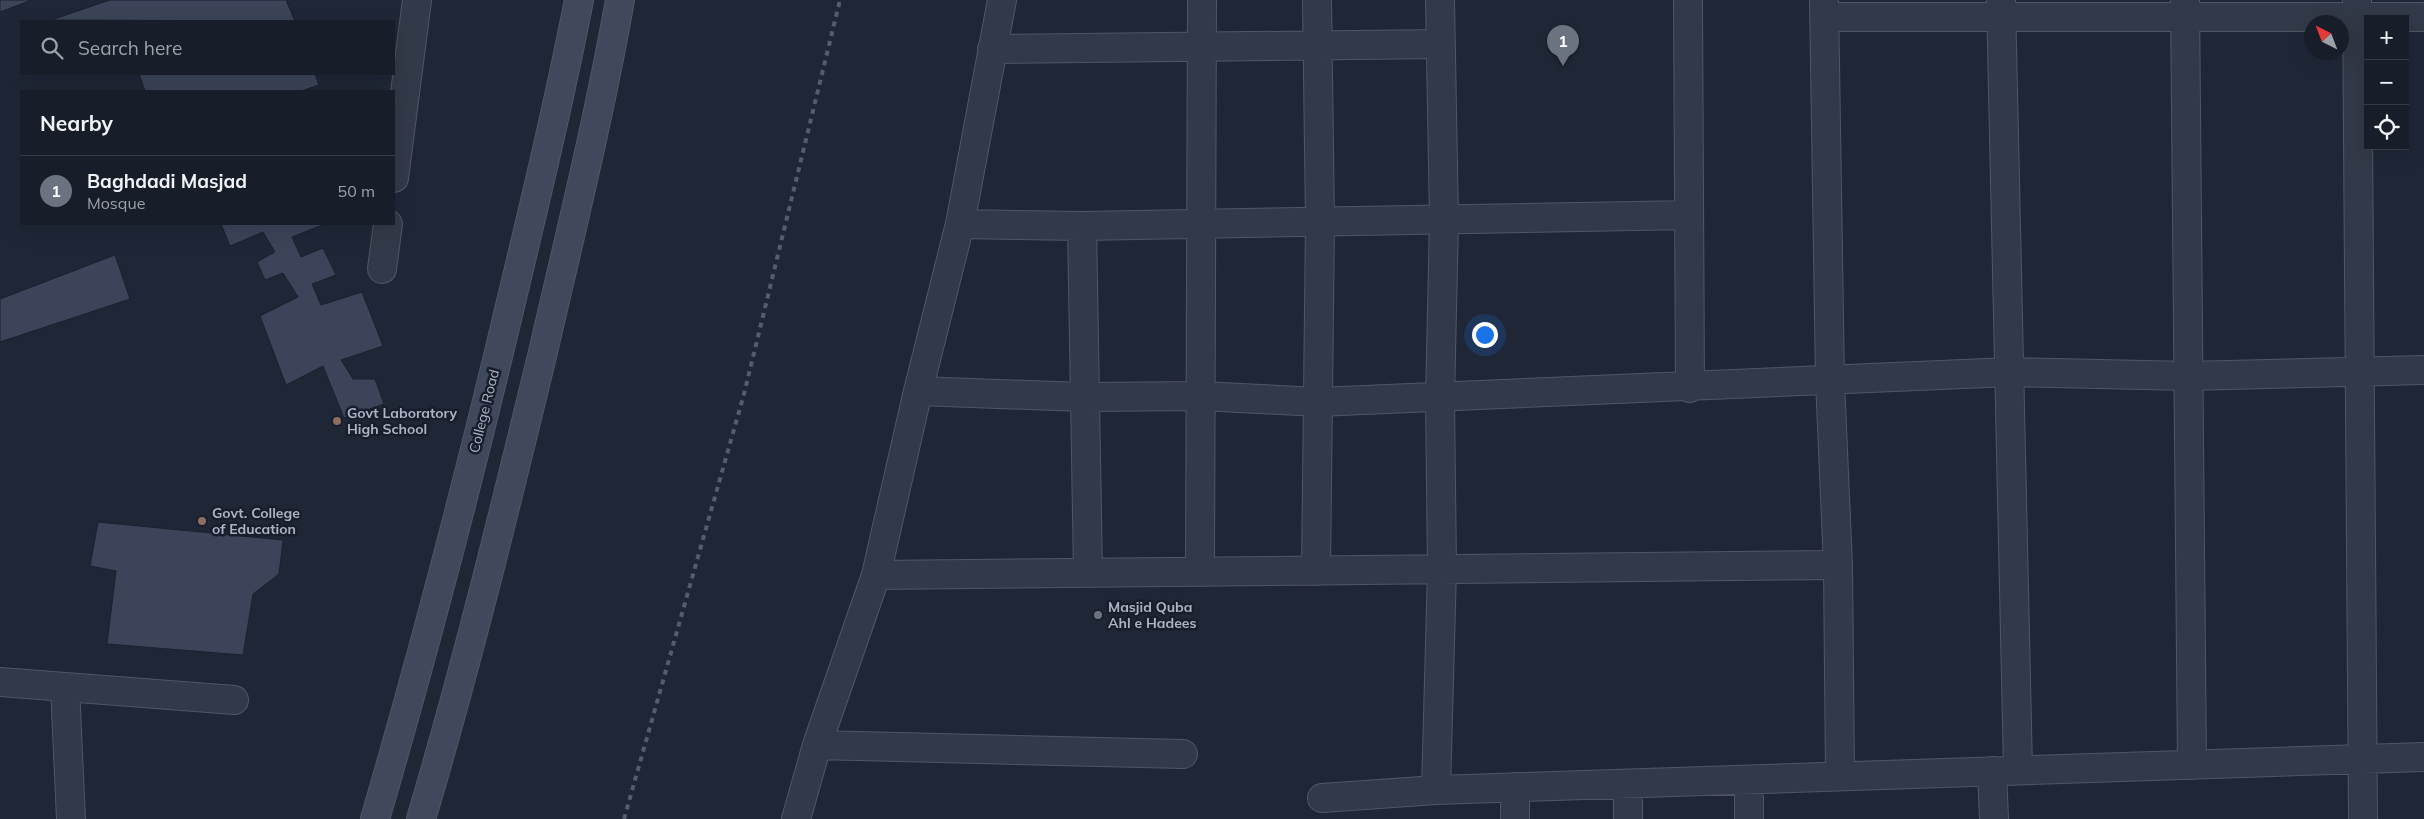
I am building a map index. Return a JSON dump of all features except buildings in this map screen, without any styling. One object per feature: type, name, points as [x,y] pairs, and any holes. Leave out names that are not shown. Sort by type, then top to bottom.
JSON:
[{"type":"main road","name":"College Road","points":[[375,819],[403,722],[486,407],[562,86],[579,0]]},
{"type":"main road","points":[[421,819],[446,736],[526,419],[603,97],[620,0]]},
{"type":"street","points":[[395,170],[417,0]]},
{"type":"street","points":[[796,819],[817,745],[876,575],[918,391],[960,224],[1002,0]]},
{"type":"street","points":[[1200,572],[1202,0]]},
{"type":"street","points":[[1316,571],[1320,222],[1317,0]]},
{"type":"street","points":[[1436,790],[1442,569],[1440,399],[1444,220],[1440,0]]},
{"type":"street","points":[[1688,0],[1690,388]]},
{"type":"street","points":[[1840,776],[1838,565],[1830,381],[1825,8],[2357,8],[2424,17]]},
{"type":"street","points":[[1994,819],[2005,771],[2010,372],[2001,8]]},
{"type":"street","points":[[2185,8],[2192,765]]},
{"type":"street","points":[[2357,8],[2363,819]]},
{"type":"street","points":[[992,50],[1440,44]]},
{"type":"street","points":[[960,224],[1082,226],[1689,216]]},
{"type":"street","points":[[382,269],[388,225]]},
{"type":"street","points":[[1082,226],[1083,397],[1088,573]]},
{"type":"street","points":[[918,391],[1083,397],[1201,396],[1318,402],[1440,399],[2010,372],[2188,376],[2424,370]]},
{"type":"street","points":[[876,575],[1838,565]]},
{"type":"street","points":[[0,682],[234,700]]},
{"type":"street","points":[[65,687],[71,819]]},
{"type":"street","points":[[817,745],[1183,754]]},
{"type":"street","points":[[1322,798],[1436,790],[1515,787],[2424,757]]},
{"type":"street","points":[[1749,780],[1749,819]]},
{"type":"street","points":[[1628,784],[1628,819]]},
{"type":"street","points":[[1515,787],[1515,819]]},
{"type":"railway","points":[[624,819],[744,394],[840,0]]},
{"type":"place","name":"Baghdadi Masjad","points":[[1563,66]]},
{"type":"place","name":"Govt Laboratory High School","points":[[337,421]]},
{"type":"place","name":"Govt. College of Education","points":[[202,521]]},
{"type":"place","name":"Masjid Quba Ahl e Hadees","points":[[1098,615]]}]
